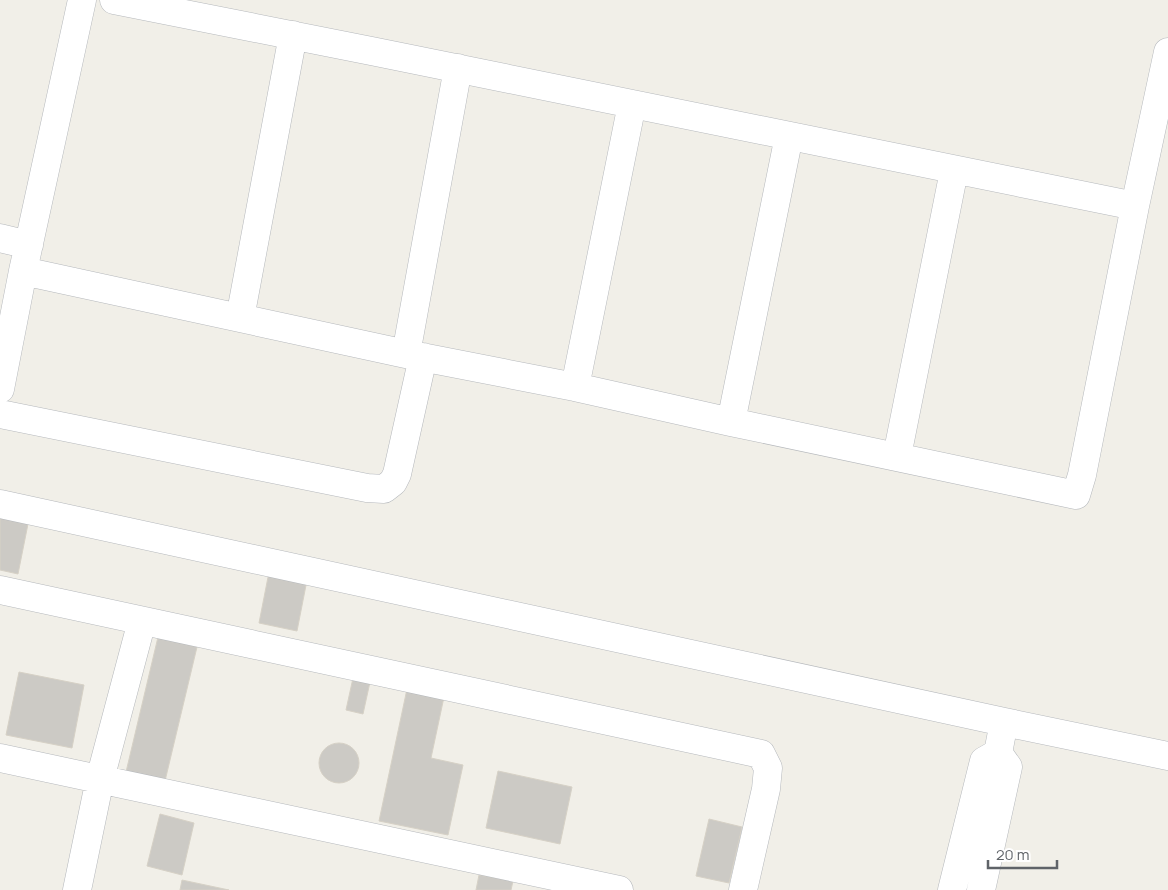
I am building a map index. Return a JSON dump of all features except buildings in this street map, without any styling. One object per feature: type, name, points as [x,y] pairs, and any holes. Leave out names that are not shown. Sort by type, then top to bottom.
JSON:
[{"type":"street","points":[[0,389],[23,271],[82,0]]},
{"type":"street","points":[[114,0],[1135,206]]},
{"type":"street","points":[[240,318],[293,35]]},
{"type":"street","points":[[23,271],[414,355],[576,387],[1076,495],[1082,475],[1135,206],[1168,52]]},
{"type":"street","points":[[0,414],[357,486],[384,489],[393,482],[397,474],[458,68]]},
{"type":"street","points":[[576,387],[632,104]]},
{"type":"street","points":[[731,422],[789,136]]},
{"type":"street","points":[[897,456],[954,170]]},
{"type":"street","points":[[0,238],[29,244]]},
{"type":"street","points":[[0,504],[1168,756]]},
{"type":"street","points":[[0,590],[761,754],[768,768],[766,789],[743,890]]},
{"type":"street","points":[[77,890],[100,779],[142,621]]},
{"type":"street","points":[[981,890],[1008,766],[998,753],[1004,722]]},
{"type":"street","points":[[952,890],[984,761],[998,753]]},
{"type":"street","points":[[0,758],[619,890]]}]
